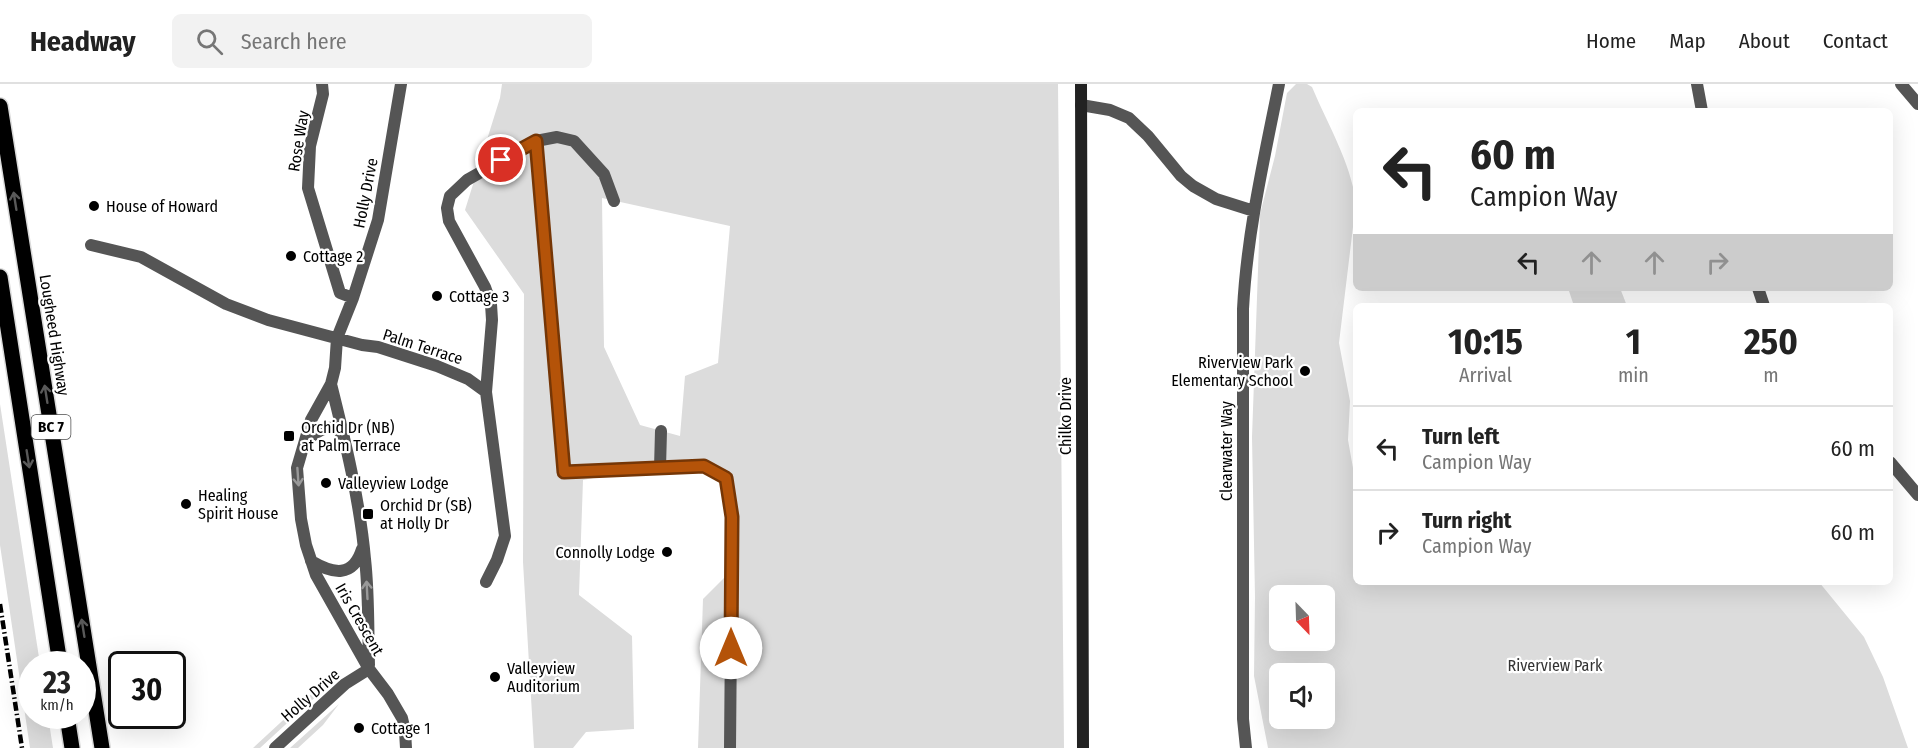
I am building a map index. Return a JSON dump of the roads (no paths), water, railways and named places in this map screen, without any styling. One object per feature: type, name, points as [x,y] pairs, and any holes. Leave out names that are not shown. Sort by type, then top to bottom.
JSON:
[{"type":"main road","name":"Lougheed Highway","points":[[0,106],[102,748]]},
{"type":"main road","name":"BC 7","points":[[0,277],[58,651]]},
{"type":"main road","points":[[69,729],[72,748]]},
{"type":"street","name":"Rose Way","points":[[322,84],[323,94],[310,146],[308,188],[340,293],[353,298]]},
{"type":"street","name":"Holly Drive","points":[[337,338],[353,298],[378,220],[401,84]]},
{"type":"street","name":"Chilko Drive","points":[[1081,84],[1083,748]]},
{"type":"street","name":"Clearwater Way","points":[[1246,748],[1243,719],[1243,309],[1245,272],[1254,211],[1279,84]]},
{"type":"street","points":[[1697,84],[1701,108]]},
{"type":"street","points":[[1901,84],[1917,101]]},
{"type":"street","points":[[1081,105],[1110,110],[1129,118],[1148,136],[1181,176],[1193,186],[1216,199],[1254,211]]},
{"type":"street","points":[[614,201],[604,174],[574,141],[557,137],[536,141],[564,472],[704,466],[726,478],[732,517],[730,748]]},
{"type":"street","name":"Palm Terrace","points":[[486,392],[492,320],[490,304],[485,288],[448,221],[447,208],[450,196],[467,180],[536,141]]},
{"type":"street","name":"Palm Terrace","points":[[91,245],[141,257],[226,304],[268,320],[378,347],[437,366],[468,378],[486,392]]},
{"type":"street","name":"Iris Crescent","points":[[337,338],[335,368],[331,384],[311,420],[297,468],[301,519],[306,545],[316,575],[369,669]]},
{"type":"street","name":"Iris Crescent","points":[[331,384],[345,438],[364,545],[368,593],[369,669]]},
{"type":"street","points":[[486,392],[505,536],[486,582]]},
{"type":"street","points":[[305,442],[322,429],[335,427],[345,438]]},
{"type":"street","points":[[660,468],[661,431]]},
{"type":"street","points":[[1893,466],[1918,495]]},
{"type":"street","points":[[311,561],[326,570],[340,572],[359,560],[364,545]]},
{"type":"street","name":"Holly Drive","points":[[274,748],[345,684],[369,669]]},
{"type":"street","points":[[369,669],[402,718],[406,748]]},
{"type":"railway","points":[[0,604],[22,748]]},
{"type":"place","name":"House of Howard","points":[[94,206]]},
{"type":"place","name":"Cottage 2","points":[[291,256]]},
{"type":"place","name":"Cottage 3","points":[[437,296]]},
{"type":"place","name":"Riverview Park Elementary School","points":[[1305,371]]},
{"type":"place","name":"Orchid Dr (NB) at Palm Terrace","points":[[289,436]]},
{"type":"place","name":"Valleyview Lodge","points":[[326,483]]},
{"type":"place","name":"Healing Spirit House","points":[[186,504]]},
{"type":"place","name":"Orchid Dr (SB) at Holly Dr","points":[[368,514]]},
{"type":"place","name":"Connolly Lodge","points":[[667,552]]},
{"type":"place","name":"Valleyview Auditorium","points":[[495,677]]},
{"type":"place","name":"Cottage 1","points":[[359,728]]},
{"type":"park label","name":"Riverview Park","points":[[1555,665]]}]
